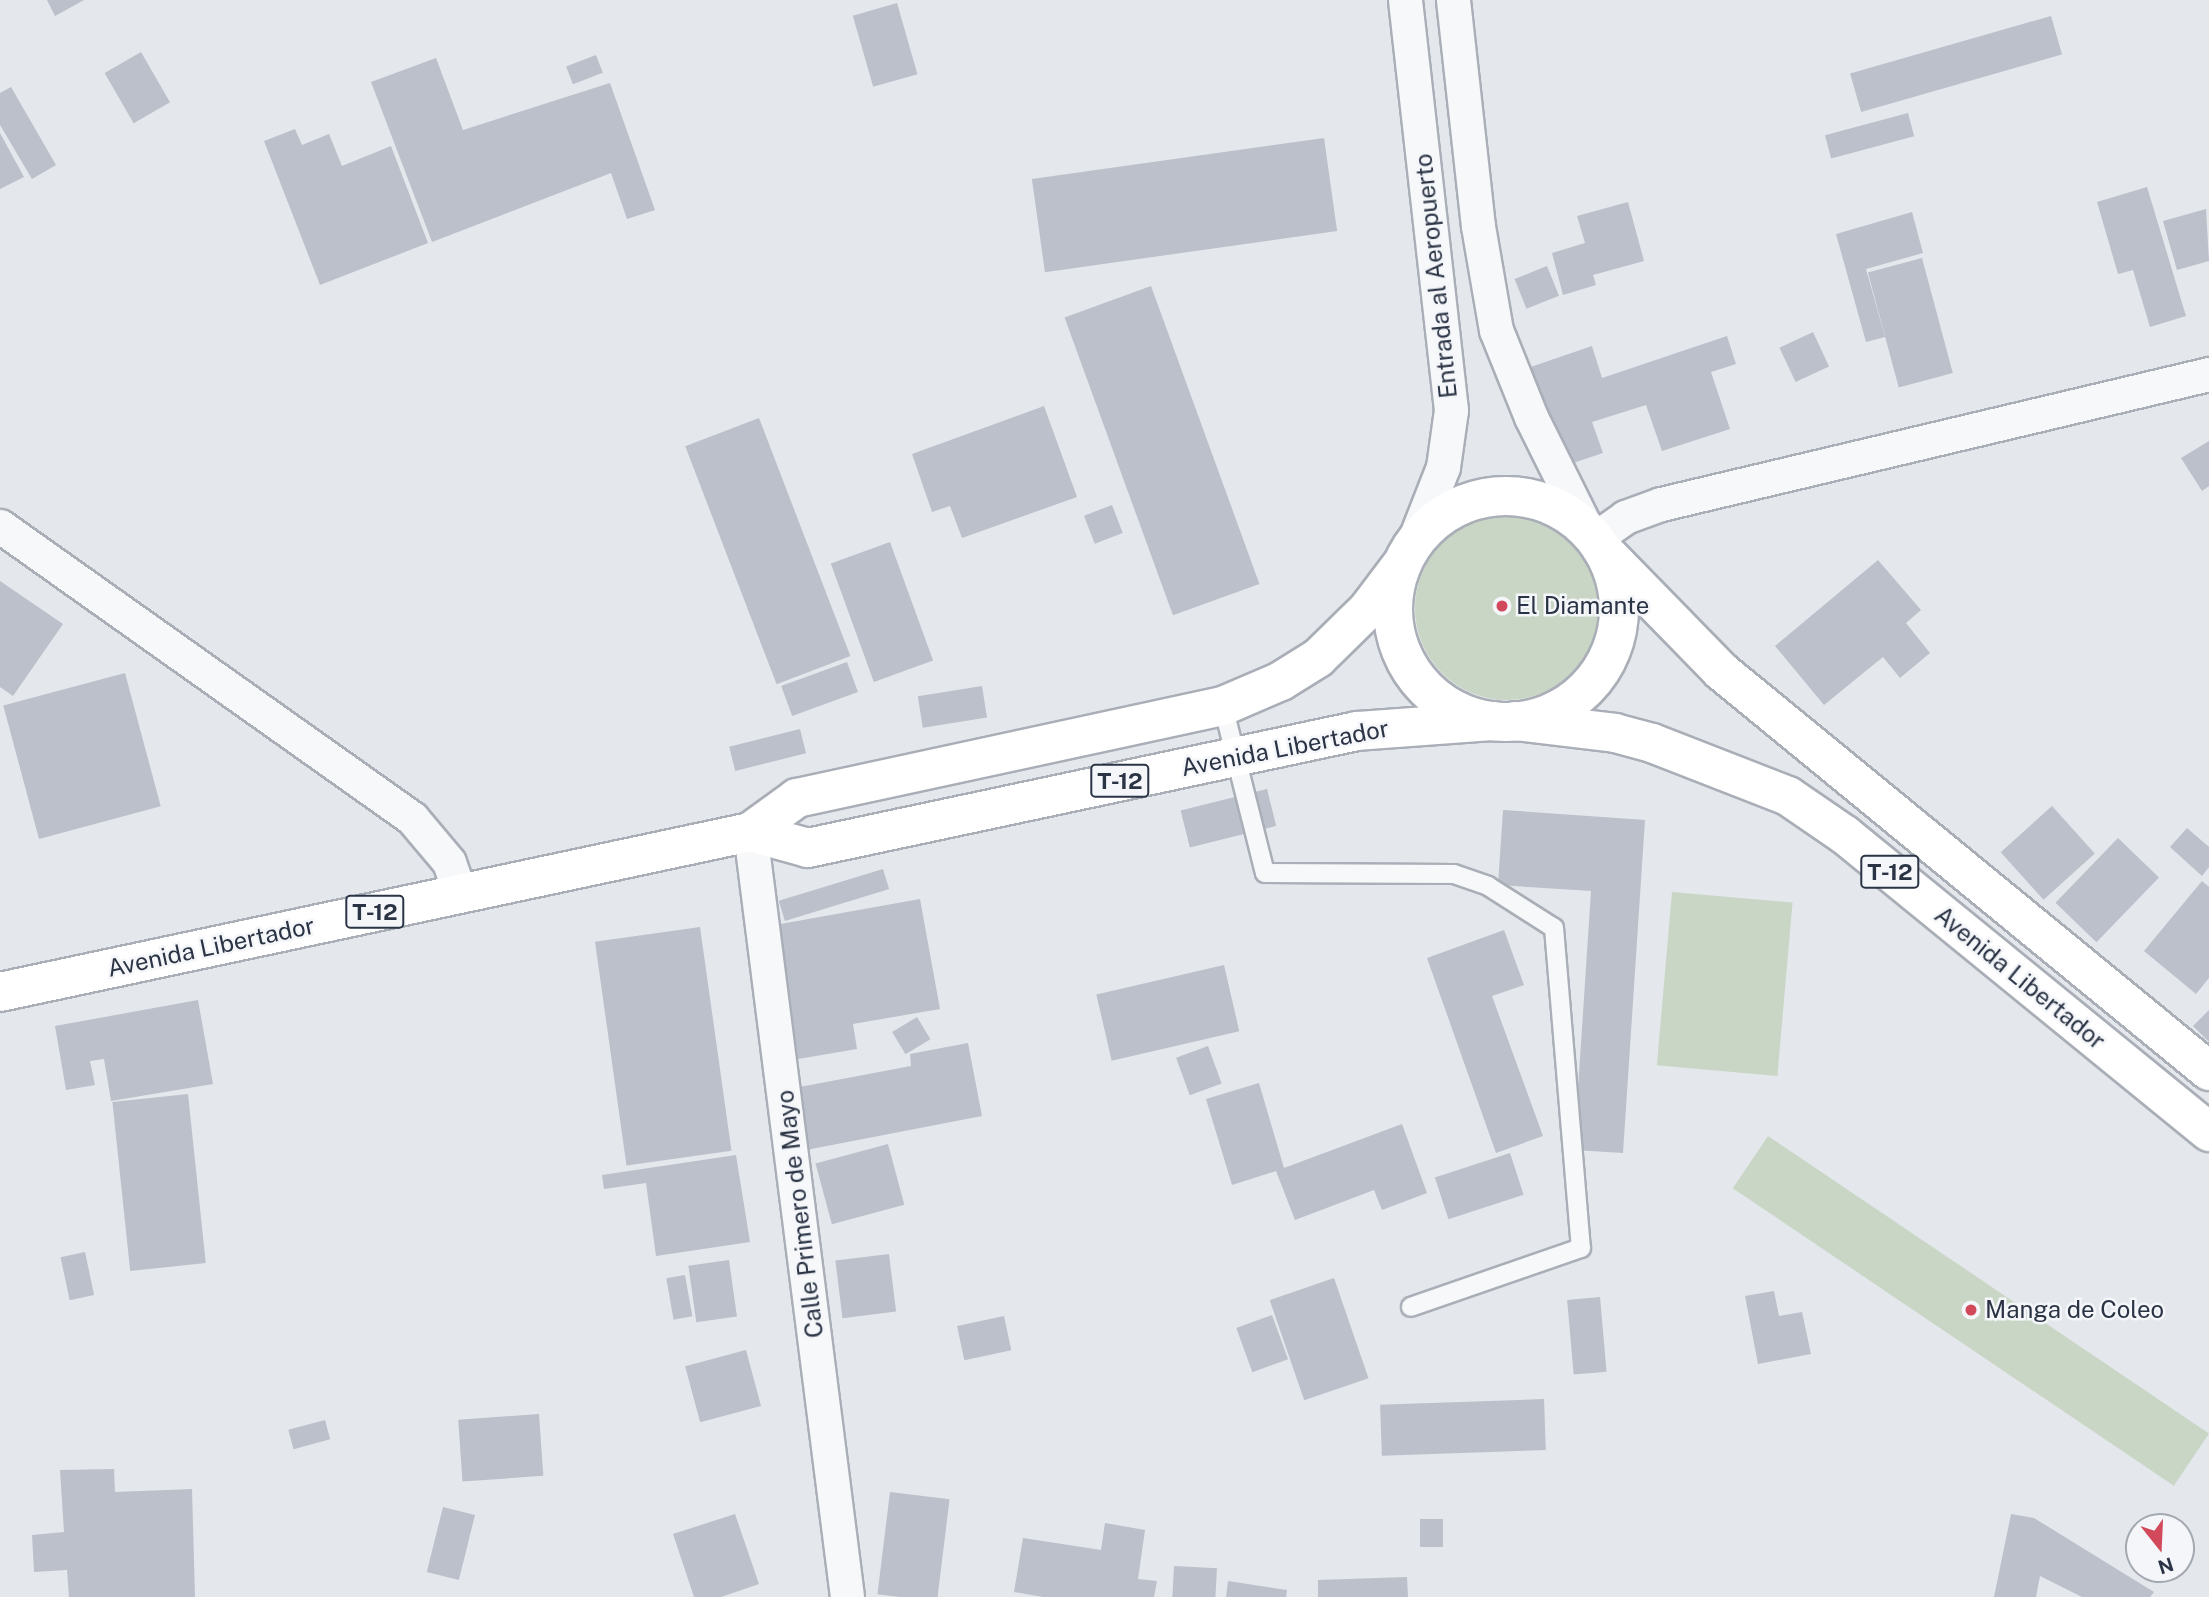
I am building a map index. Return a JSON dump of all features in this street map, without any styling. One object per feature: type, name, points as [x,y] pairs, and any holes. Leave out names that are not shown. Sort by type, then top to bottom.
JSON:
[{"type":"highway","name":"T-12","points":[[1497,496],[1556,507],[1595,540],[1617,594],[1619,615],[1609,654],[1579,694],[1563,706],[1504,721],[1464,714],[1430,693],[1401,652],[1392,613],[1407,555],[1425,530],[1458,507],[1497,496]]},
{"type":"highway","name":"Avenida Libertador","points":[[1595,540],[1721,671],[2209,1070]]},
{"type":"highway","name":"Avenida Libertador","points":[[0,992],[750,832],[797,798],[1223,706],[1281,681],[1318,658],[1368,610],[1407,555]]},
{"type":"highway","name":"Avenida Libertador","points":[[750,832],[808,848],[1396,725],[1504,721],[1627,736],[1788,796],[1845,835],[2209,1132]]},
{"type":"street","name":"Entrada al Aeropuerto","points":[[1405,0],[1451,410],[1443,467],[1407,555]]},
{"type":"street","name":"Entrada al Aeropuerto","points":[[1453,0],[1485,275],[1496,330],[1531,417],[1595,540]]},
{"type":"street","points":[[1595,540],[1625,517],[1661,504],[2209,374]]},
{"type":"street","points":[[0,526],[411,818],[449,862],[460,894]]},
{"type":"street","name":"Calle Primero de Mayo","points":[[750,832],[846,1597]]},
{"type":"lane","points":[[1223,706],[1265,873],[1454,874],[1489,886],[1554,928],[1581,1248],[1411,1307]]},
{"type":"green space","points":[[1507,516],[1525,517],[1542,523],[1558,531],[1572,543],[1584,557],[1592,573],[1598,590],[1598,626],[1592,643],[1584,659],[1572,673],[1558,685],[1542,693],[1525,699],[1507,700],[1489,699],[1472,693],[1456,685],[1442,673],[1430,659],[1422,643],[1416,626],[1415,608],[1416,590],[1422,573],[1430,557],[1442,543],[1456,531],[1472,523],[1489,517]]},
{"type":"green space","points":[[1672,892],[1793,903],[1777,1076],[1657,1065]]},
{"type":"green space","name":"Manga de Coleo","points":[[1768,1136],[2209,1433],[2174,1486],[1733,1188]]},
{"type":"building","points":[[47,0],[84,0],[55,16]]},
{"type":"building","points":[[897,3],[917,74],[873,87],[853,16]]},
{"type":"building","points":[[2051,16],[2062,54],[1861,112],[1850,74]]},
{"type":"building","points":[[141,52],[170,102],[134,123],[105,73]]},
{"type":"building","points":[[596,55],[603,73],[573,84],[566,66]]},
{"type":"building","points":[[436,58],[463,130],[610,83],[655,210],[627,219],[611,173],[432,242],[371,82]]},
{"type":"building","points":[[11,87],[56,165],[32,179],[0,125],[0,93]]},
{"type":"building","points":[[1908,113],[1914,136],[1831,158],[1825,135]]},
{"type":"building","points":[[295,129],[302,145],[329,134],[342,166],[391,146],[428,243],[320,285],[264,141]]},
{"type":"building","points":[[0,133],[24,177],[0,189]]},
{"type":"building","points":[[1324,138],[1337,231],[1045,272],[1032,179]]},
{"type":"building","points":[[2147,187],[2186,316],[2150,327],[2133,270],[2118,274],[2097,202]]},
{"type":"building","points":[[1628,202],[1644,261],[1593,275],[1596,285],[1563,295],[1552,253],[1585,243],[1577,216]]},
{"type":"building","points":[[2206,209],[2209,261],[2177,270],[2163,221]]},
{"type":"building","points":[[1912,212],[1923,253],[1866,269],[1885,337],[1866,342],[1836,234]]},
{"type":"building","points":[[1922,258],[1953,373],[1899,387],[1868,272]]},
{"type":"building","points":[[1547,266],[1559,296],[1527,309],[1515,279]]},
{"type":"building","points":[[1151,286],[1259,584],[1173,615],[1065,317]]},
{"type":"building","points":[[1813,332],[1829,366],[1796,382],[1779,348]]},
{"type":"building","points":[[1727,336],[1736,364],[1711,372],[1730,429],[1662,451],[1646,405],[1592,422],[1603,453],[1555,469],[1522,370],[1592,346],[1602,378]]},
{"type":"building","points":[[1044,406],[1077,497],[962,538],[950,506],[932,512],[912,454]]},
{"type":"building","points":[[759,418],[850,656],[777,684],[685,446]]},
{"type":"building","points":[[2209,441],[2209,486],[2202,491],[2181,458]]},
{"type":"building","points":[[1112,505],[1123,533],[1095,544],[1084,516]]},
{"type":"building","points":[[890,542],[933,660],[874,682],[831,564]]},
{"type":"building","points":[[1878,560],[1921,610],[1906,623],[1930,653],[1900,678],[1883,657],[1824,705],[1775,646]]},
{"type":"building","points":[[0,581],[63,624],[13,696],[0,687]]},
{"type":"building","points":[[847,662],[858,692],[792,716],[781,686]]},
{"type":"building","points":[[125,673],[161,806],[39,839],[3,706]]},
{"type":"building","points":[[982,686],[987,718],[923,728],[918,696]]},
{"type":"building","points":[[800,729],[806,753],[735,771],[729,747]]},
{"type":"building","points":[[1267,789],[1276,826],[1190,847],[1181,811]]},
{"type":"building","points":[[2052,806],[2095,854],[2044,900],[2001,852]]},
{"type":"building","points":[[1503,810],[1645,820],[1623,1153],[1574,1150],[1591,891],[1498,885]]},
{"type":"building","points":[[2187,828],[2209,847],[2209,867],[2202,876],[2170,847]]},
{"type":"building","points":[[2118,838],[2159,878],[2096,942],[2055,903]]},
{"type":"building","points":[[883,869],[889,889],[785,921],[779,901]]},
{"type":"building","points":[[2202,881],[2209,887],[2209,978],[2196,994],[2144,951]]},
{"type":"building","points":[[920,899],[940,1009],[853,1024],[857,1049],[798,1059],[775,925]]},
{"type":"building","points":[[700,927],[731,1151],[626,1166],[595,942]]},
{"type":"building","points":[[1504,930],[1524,985],[1492,996],[1543,1136],[1496,1153],[1427,958]]},
{"type":"building","points":[[1224,965],[1239,1031],[1112,1061],[1096,994]]},
{"type":"building","points":[[198,1000],[213,1084],[111,1101],[104,1059],[90,1061],[95,1085],[66,1090],[55,1026]]},
{"type":"building","points":[[2209,1010],[2209,1042],[2193,1026]]},
{"type":"building","points":[[917,1017],[930,1039],[906,1054],[892,1032]]},
{"type":"building","points":[[968,1043],[982,1116],[801,1151],[789,1089],[911,1066],[910,1054]]},
{"type":"building","points":[[1208,1046],[1222,1084],[1190,1095],[1176,1058]]},
{"type":"building","points":[[1259,1083],[1284,1168],[1402,1124],[1427,1193],[1382,1210],[1374,1190],[1295,1220],[1276,1171],[1232,1185],[1206,1099]]},
{"type":"building","points":[[188,1094],[206,1263],[130,1271],[112,1102]]},
{"type":"building","points":[[888,1144],[904,1205],[832,1224],[816,1163]]},
{"type":"building","points":[[1510,1153],[1524,1195],[1448,1219],[1435,1177]]},
{"type":"building","points":[[736,1155],[750,1242],[656,1256],[646,1183],[604,1189],[602,1175]]},
{"type":"building","points":[[85,1252],[94,1295],[70,1300],[61,1257]]},
{"type":"building","points":[[889,1254],[896,1312],[842,1318],[835,1261]]},
{"type":"building","points":[[729,1260],[737,1316],[696,1322],[688,1266]]},
{"type":"building","points":[[685,1275],[692,1316],[674,1320],[666,1278]]},
{"type":"building","points":[[1334,1278],[1369,1378],[1304,1400],[1270,1300]]},
{"type":"building","points":[[1774,1291],[1779,1316],[1802,1312],[1811,1354],[1758,1364],[1745,1296]]},
{"type":"building","points":[[1600,1297],[1607,1372],[1574,1375],[1567,1300]]},
{"type":"building","points":[[1272,1315],[1288,1359],[1252,1372],[1236,1328]]},
{"type":"building","points":[[1004,1316],[1011,1350],[964,1360],[957,1326]]},
{"type":"building","points":[[746,1350],[761,1406],[700,1422],[685,1366]]},
{"type":"building","points":[[1544,1399],[1546,1450],[1382,1456],[1380,1405]]},
{"type":"building","points":[[539,1414],[543,1476],[463,1481],[458,1420]]},
{"type":"building","points":[[325,1420],[330,1439],[293,1449],[288,1430]]},
{"type":"building","points":[[114,1469],[115,1492],[192,1489],[195,1597],[69,1597],[67,1570],[34,1572],[32,1535],[64,1532],[60,1470]]},
{"type":"building","points":[[890,1492],[950,1499],[938,1597],[877,1594]]},
{"type":"building","points":[[443,1507],[475,1515],[459,1580],[427,1572]]},
{"type":"building","points":[[735,1514],[759,1584],[721,1597],[694,1597],[673,1534]]},
{"type":"building","points":[[2011,1514],[2034,1518],[2125,1574],[2125,1583],[2139,1583],[2154,1592],[2150,1597],[2082,1597],[2040,1576],[2036,1597],[1994,1597]]},
{"type":"building","points":[[1420,1519],[1443,1519],[1443,1547],[1420,1547]]},
{"type":"building","points":[[1105,1523],[1145,1530],[1138,1579],[1157,1581],[1154,1597],[1043,1597],[1014,1592],[1023,1538],[1101,1550]]},
{"type":"building","points":[[1174,1566],[1217,1568],[1215,1597],[1172,1597]]},
{"type":"building","points":[[1407,1577],[1408,1597],[1318,1597],[1318,1580]]},
{"type":"building","points":[[1228,1581],[1287,1590],[1286,1597],[1226,1597]]},
{"type":"place","name":"El Diamante","points":[[1502,606]]},
{"type":"place","name":"Manga de Coleo","points":[[1971,1310]]}]
